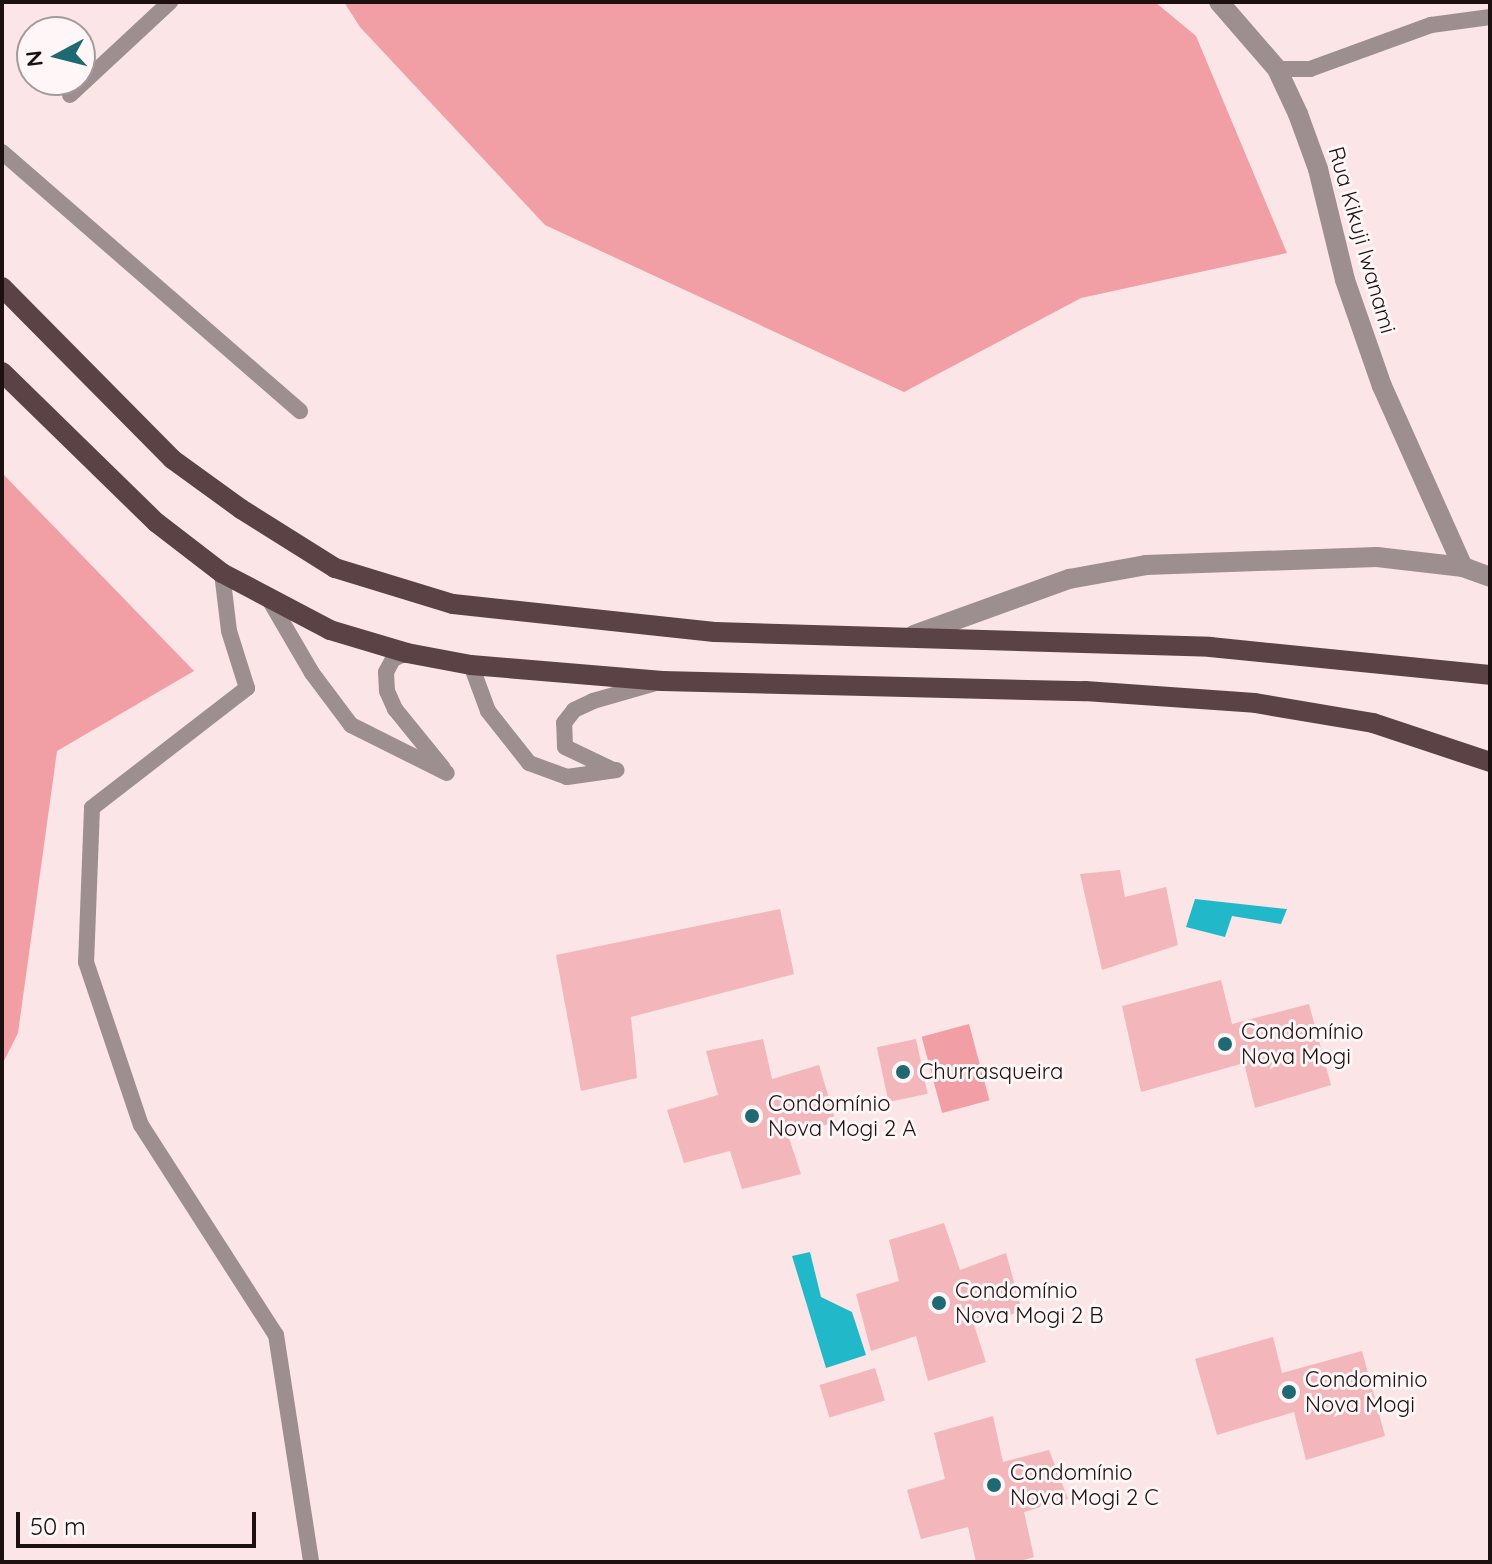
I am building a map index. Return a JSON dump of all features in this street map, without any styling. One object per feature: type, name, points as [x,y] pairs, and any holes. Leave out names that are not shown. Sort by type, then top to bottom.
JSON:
[{"type":"main road","points":[[2,287],[172,459],[335,568],[453,604],[715,632],[914,635],[1210,647],[1490,675]]},
{"type":"main road","points":[[2,372],[157,523],[222,573],[330,630],[407,653],[471,665],[662,681],[941,686],[1255,703],[1373,723],[1490,762]]},
{"type":"street","name":"Rua Kikuji Iwanami","points":[[1219,2],[1277,69],[1318,169],[1345,280],[1382,386],[1463,567]]},
{"type":"street","points":[[914,635],[1069,579],[1146,565],[1300,557],[1377,557],[1463,567],[1490,577]]},
{"type":"lane","points":[[96,71],[170,2]]},
{"type":"lane","points":[[1277,69],[1310,69],[1431,25],[1490,17]]},
{"type":"lane","points":[[2,152],[300,411]]},
{"type":"lane","points":[[222,573],[229,631],[247,688],[92,808],[86,962],[141,1125],[276,1335],[311,1562]]},
{"type":"lane","points":[[270,601],[312,673],[351,725],[447,773],[395,709],[387,691],[386,672],[393,659],[407,653]]},
{"type":"lane","points":[[471,665],[488,711],[505,736],[529,763],[567,777],[617,770],[575,756],[565,747],[560,735],[574,710],[662,681]]},
{"type":"shaded area","points":[[344,2],[1155,2],[1196,36],[1287,253],[1081,298],[904,392],[545,225],[360,27]]},
{"type":"shaded area","points":[[2,473],[194,671],[57,751],[18,1033],[2,1065]]},
{"type":"shaded area","points":[[969,1024],[989,1100],[942,1113],[922,1037]]},
{"type":"water","points":[[1195,899],[1287,909],[1281,924],[1232,916],[1225,937],[1186,927]]},
{"type":"water","points":[[810,1252],[821,1297],[852,1312],[866,1355],[826,1368],[792,1256]]},
{"type":"building","points":[[1120,870],[1125,897],[1166,887],[1178,945],[1102,970],[1080,874]]},
{"type":"building","points":[[780,909],[794,974],[631,1017],[637,1078],[581,1091],[556,955]]},
{"type":"building","name":"Condomínio Nova Mogi","points":[[1221,980],[1232,1024],[1309,1004],[1331,1085],[1255,1108],[1244,1063],[1141,1092],[1122,1006]]},
{"type":"building","name":"Condomínio Nova Mogi 2 A","points":[[763,1039],[772,1079],[819,1065],[836,1122],[788,1135],[801,1174],[742,1189],[730,1151],[684,1163],[667,1110],[718,1095],[706,1051]]},
{"type":"building","name":"Churrasqueira","points":[[916,1039],[928,1094],[889,1102],[877,1047]]},
{"type":"building","name":"Condomínio Nova Mogi 2 B","points":[[944,1223],[960,1270],[1006,1253],[1022,1311],[974,1325],[986,1362],[928,1381],[916,1336],[871,1351],[856,1294],[899,1281],[889,1240]]},
{"type":"building","name":"Condominio Nova Mogi","points":[[1273,1337],[1282,1373],[1362,1351],[1385,1436],[1306,1460],[1294,1412],[1217,1435],[1195,1359]]},
{"type":"building","points":[[875,1368],[885,1401],[829,1417],[820,1385]]},
{"type":"building","name":"Condomínio Nova Mogi 2 C","points":[[993,1416],[1003,1462],[1049,1450],[1068,1499],[1024,1512],[1034,1557],[1017,1562],[976,1562],[968,1527],[921,1539],[907,1490],[945,1479],[934,1433]]},
{"type":"place","name":"Condomínio Nova Mogi","points":[[1225,1044]]},
{"type":"place","name":"Churrasqueira","points":[[903,1072]]},
{"type":"place","name":"Condomínio Nova Mogi 2 A","points":[[752,1116]]},
{"type":"place","name":"Condomínio Nova Mogi 2 B","points":[[939,1303]]},
{"type":"place","name":"Condominio Nova Mogi","points":[[1289,1392]]},
{"type":"place","name":"Condomínio Nova Mogi 2 C","points":[[994,1485]]}]
